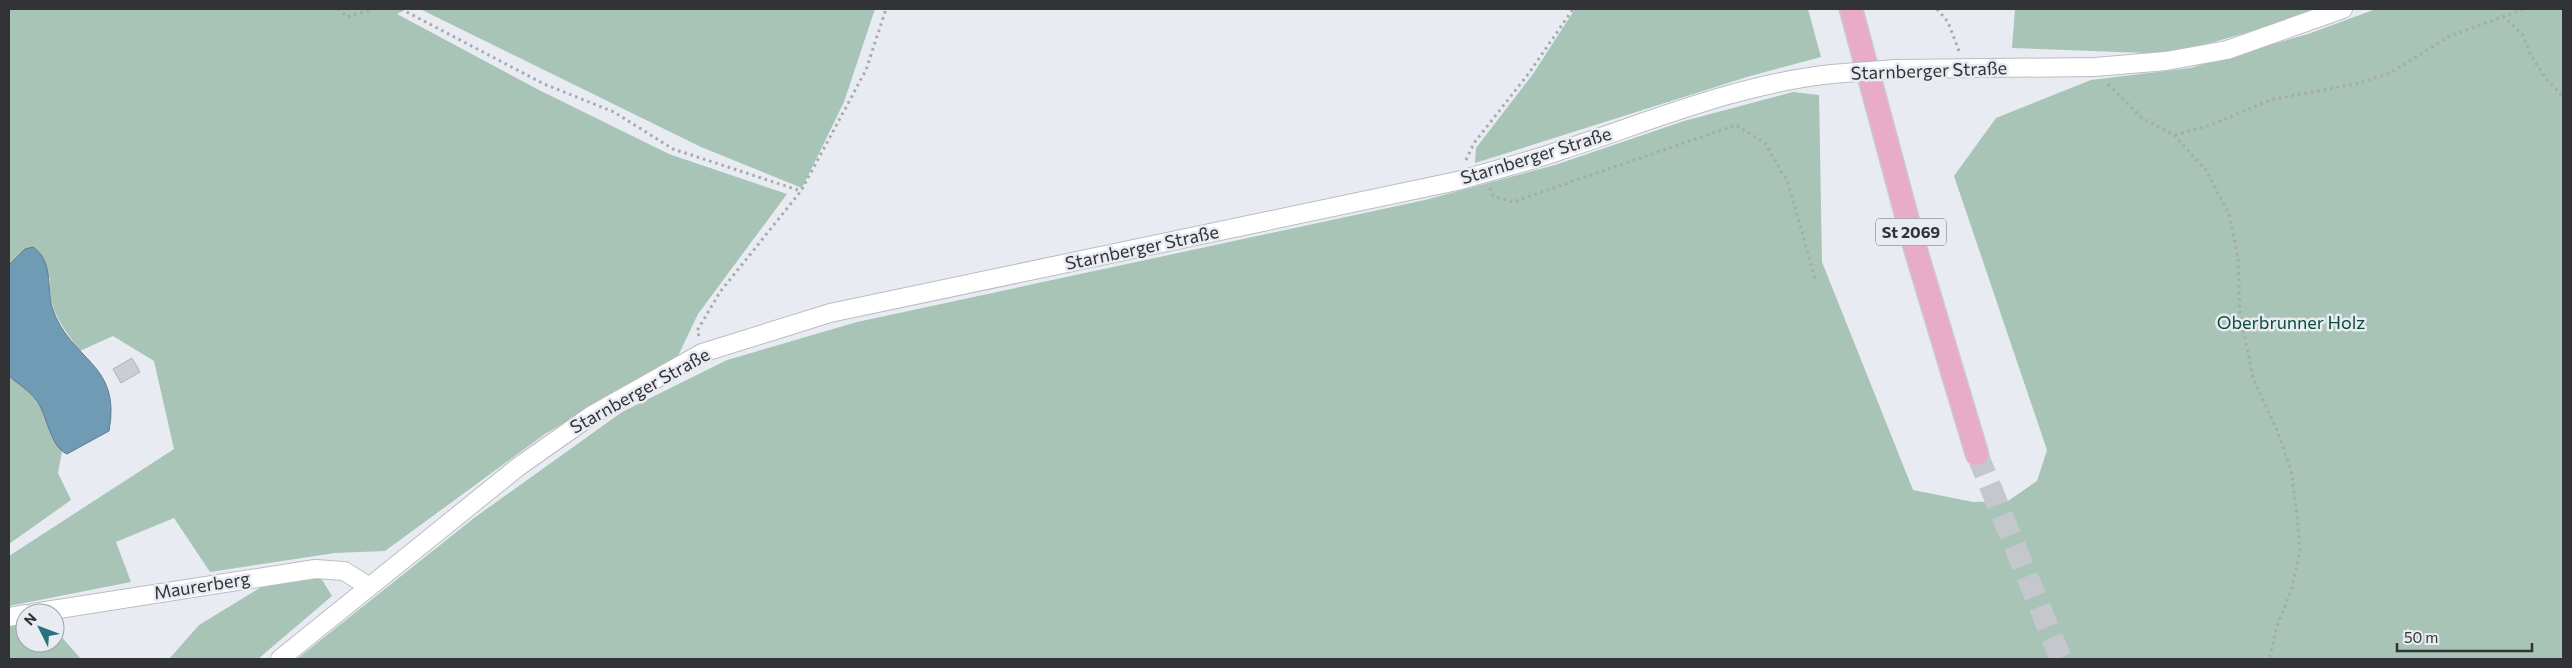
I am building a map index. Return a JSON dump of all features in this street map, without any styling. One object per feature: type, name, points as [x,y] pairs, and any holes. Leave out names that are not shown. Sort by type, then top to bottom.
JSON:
[{"type":"main road","name":"St 2069","points":[[1850,9],[1916,251],[1978,454]]},
{"type":"street","name":"Starnberger Straße","points":[[280,659],[368,586],[518,467],[592,414],[702,353],[830,313],[1456,181],[1557,152],[1717,98],[1809,77],[1894,69],[2095,68],[2166,61],[2227,50],[2343,9]]},
{"type":"street","name":"Maurerberg","points":[[65,608],[315,569],[344,571],[368,586]]},
{"type":"path","points":[[338,9],[347,17],[373,9]]},
{"type":"path","points":[[401,9],[544,84],[614,112],[673,149],[801,191]]},
{"type":"path","points":[[702,353],[698,331],[720,292],[801,191],[866,70],[886,9]]},
{"type":"path","points":[[1456,181],[1474,143],[1529,73],[1573,9]]},
{"type":"path","points":[[1937,9],[1948,22],[1965,68]]},
{"type":"path","points":[[2174,135],[2211,125],[2270,100],[2359,83],[2390,73],[2450,36],[2524,9]]},
{"type":"path","points":[[2503,16],[2523,35],[2531,56],[2547,80],[2563,97]]},
{"type":"path","points":[[2095,68],[2113,91],[2142,118],[2174,135],[2206,170],[2229,214],[2238,257],[2240,314],[2253,378],[2277,430],[2291,470],[2300,551],[2291,591],[2277,626],[2269,659]]},
{"type":"path","points":[[1484,173],[1493,196],[1513,202],[1736,125],[1765,143],[1788,182],[1815,279]]},
{"type":"green space","points":[[9,9],[406,9],[397,14],[539,90],[669,154],[787,194],[698,314],[678,356],[545,434],[385,551],[335,553],[210,572],[174,518],[116,542],[131,582],[24,603],[15,603],[15,605],[9,606],[9,556],[174,449],[154,361],[113,336],[80,351],[62,326],[54,308],[49,289],[50,278],[12,263],[9,265]]},
{"type":"green space","points":[[420,9],[875,9],[844,102],[802,188],[701,147]]},
{"type":"green space","points":[[1575,9],[1808,9],[1821,57],[1747,77],[1475,163],[1476,148],[1533,74]]},
{"type":"green space","points":[[2015,9],[2317,9],[2301,17],[2172,54],[2012,48]]},
{"type":"green space","name":"Oberbrunner Holz","points":[[2376,9],[2563,9],[2563,659],[297,659],[474,518],[622,412],[727,360],[857,322],[1425,200],[1555,165],[1684,121],[1793,92],[1819,95],[1822,262],[1913,490],[1973,502],[2008,501],[2037,481],[2047,450],[1954,176],[1996,118],[2091,80],[2190,68],[2308,34]]},
{"type":"green space","points":[[9,376],[28,390],[41,408],[62,452],[58,473],[71,500],[9,544]]},
{"type":"green space","points":[[321,578],[332,596],[258,659],[169,659],[199,625],[263,586]]},
{"type":"green space","points":[[15,622],[15,653],[65,653],[65,641],[81,659],[9,659],[9,623]]},
{"type":"water","points":[[33,247],[40,253],[47,267],[50,299],[60,325],[70,340],[101,376],[108,390],[111,408],[109,431],[67,454],[56,444],[36,400],[9,376],[9,265],[25,249]]},
{"type":"building","points":[[132,358],[140,372],[121,383],[113,369]]},
{"type":"tunnel","points":[[1977,454],[2061,659]]}]
